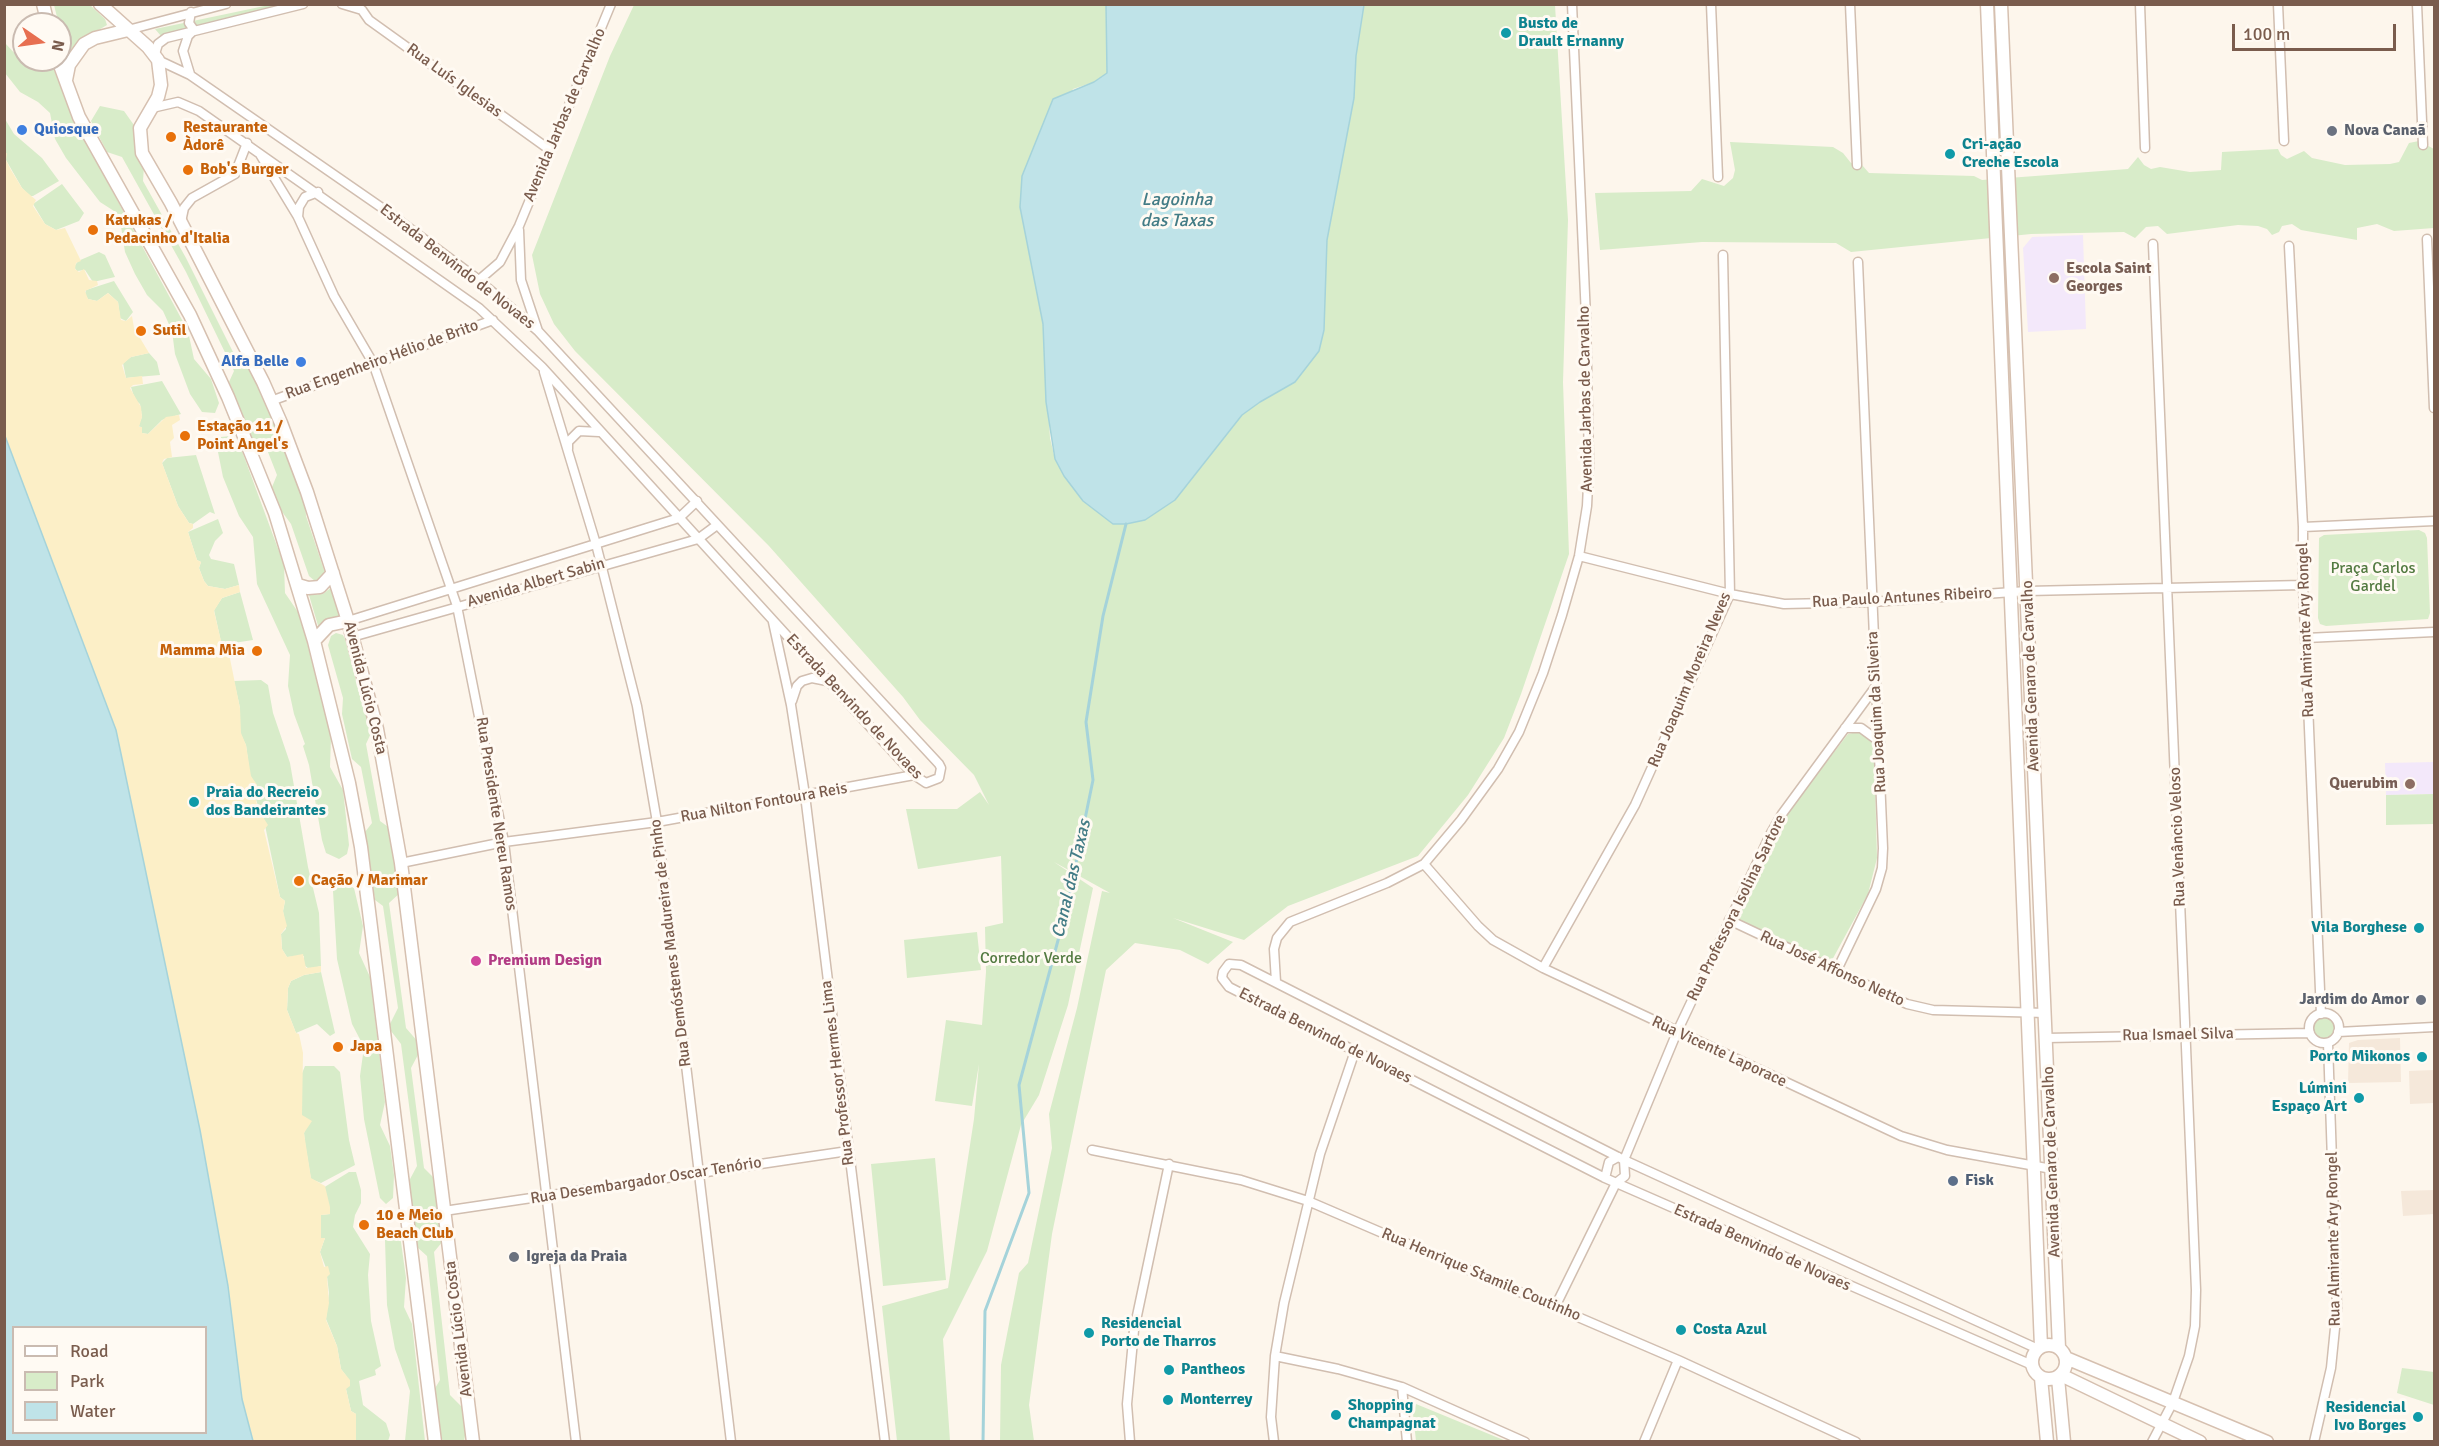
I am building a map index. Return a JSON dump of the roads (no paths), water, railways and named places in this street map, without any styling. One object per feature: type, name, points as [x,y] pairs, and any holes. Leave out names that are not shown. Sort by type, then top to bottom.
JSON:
[{"type":"street","points":[[100,4],[156,57],[161,40],[303,4]]},
{"type":"street","points":[[66,87],[69,65],[84,44],[95,38],[226,4]]},
{"type":"street","points":[[342,4],[363,7]]},
{"type":"street","name":"Avenida Jarbas de Carvalho","points":[[479,280],[500,262],[519,226],[611,4]]},
{"type":"street","name":"Avenida Jarbas de Carvalho","points":[[1276,982],[1274,949],[1277,938],[1290,922],[1387,883],[1425,864],[1498,768],[1519,732],[1543,674],[1579,556],[1587,506],[1589,411],[1572,4]]},
{"type":"street","points":[[1712,4],[1718,177]]},
{"type":"street","points":[[1850,4],[1857,165]]},
{"type":"street","name":"Avenida Genaro de Carvalho","points":[[1987,4],[2034,1166],[2039,1348]]},
{"type":"street","name":"Avenida Genaro de Carvalho","points":[[2001,4],[2052,1169],[2063,1353]]},
{"type":"street","points":[[2140,4],[2145,148]]},
{"type":"street","points":[[2278,4],[2284,141]]},
{"type":"street","points":[[2417,4],[2423,146]]},
{"type":"street","name":"Rua Luís Iglesias","points":[[363,7],[369,20],[550,150]]},
{"type":"street","points":[[208,9],[214,17],[213,25]]},
{"type":"street","points":[[191,12],[189,23],[194,30]]},
{"type":"street","points":[[190,75],[183,51],[188,36],[194,30]]},
{"type":"street","name":"Estrada Benvindo de Novaes","points":[[152,108],[178,102],[189,106],[318,192],[493,320],[542,367],[914,775],[922,781],[931,783],[939,778],[941,768],[538,331],[479,280],[385,210],[190,75],[156,57]]},
{"type":"street","name":"Avenida Lúcio Costa","points":[[156,57],[161,85],[152,108],[140,128],[142,153],[181,223],[271,401],[307,492],[348,621],[377,729],[401,863],[472,1442]]},
{"type":"street","points":[[62,72],[66,87],[100,157],[190,315],[228,397],[274,513],[314,641],[350,783],[361,847],[435,1442]]},
{"type":"street","points":[[181,223],[184,208],[192,198],[235,174],[247,143]]},
{"type":"street","name":"Rua Presidente Nereu Ramos","points":[[258,151],[298,217],[334,296],[373,363],[457,606],[504,842],[576,1442]]},
{"type":"street","points":[[1994,175],[1998,180],[2004,180],[2009,174]]},
{"type":"street","points":[[298,217],[301,201],[318,192]]},
{"type":"street","name":"Avenida Jarbas de Carvalho","points":[[519,226],[520,280],[538,331]]},
{"type":"street","points":[[1997,236],[2002,230],[2012,234]]},
{"type":"street","points":[[2427,240],[2434,408]]},
{"type":"street","name":"Rua Venâncio Veloso","points":[[2153,244],[2195,1326],[2173,1402],[2162,1425]]},
{"type":"street","name":"Rua Almirante Ary Rongel","points":[[2289,246],[2303,527],[2303,585],[2321,1014]]},
{"type":"street","name":"Rua Joaquim Moreira Neves","points":[[1543,968],[1635,805],[1730,594],[1723,255]]},
{"type":"street","name":"Rua Joaquim da Silveira","points":[[1836,972],[1876,889],[1882,868],[1880,742],[1858,262]]},
{"type":"street","name":"Rua Engenheiro Hélio de Brito","points":[[271,401],[493,320]]},
{"type":"street","name":"Rua Demóstenes Madureira de Pinho","points":[[542,367],[602,564],[637,706],[657,822],[731,1442]]},
{"type":"street","points":[[568,452],[568,442],[572,435],[587,429],[599,432]]},
{"type":"street","name":"Avenida Albert Sabin","points":[[348,621],[678,518],[697,501]]},
{"type":"street","points":[[2303,527],[2434,521]]},
{"type":"street","name":"Avenida Albert Sabin","points":[[352,637],[602,564],[698,539],[717,525]]},
{"type":"street","name":"Rua Paulo Antunes Ribeiro","points":[[1579,556],[1730,594],[1784,604],[1872,602],[2027,591],[2303,585]]},
{"type":"street","points":[[298,585],[308,588],[320,587],[333,573]]},
{"type":"street","name":"Rua Professor Hermes Lima","points":[[772,620],[791,705],[805,795],[885,1442]]},
{"type":"street","points":[[314,641],[329,625],[348,621]]},
{"type":"street","points":[[2306,638],[2434,632]]},
{"type":"street","points":[[791,705],[797,686],[802,681],[812,678],[827,681]]},
{"type":"street","name":"Rua Professora Isolina Sartore","points":[[1555,1307],[1616,1183],[1625,1176],[1621,1159],[1729,920],[1782,814],[1876,686]]},
{"type":"street","points":[[1845,728],[1861,728],[1880,742]]},
{"type":"street","name":"Rua Nilton Fontoura Reis","points":[[401,863],[504,842],[657,822],[914,775]]},
{"type":"street","name":"Rua Vicente Laporace","points":[[1425,864],[1478,926],[1493,940],[1543,968],[1901,1136],[1947,1150],[2052,1169]]},
{"type":"street","name":"Rua José Affonso Netto","points":[[1729,920],[1896,1000],[1919,1008],[2046,1013]]},
{"type":"street","name":"Estrada Benvindo de Novaes","points":[[2032,1365],[1605,1178],[1229,987],[1222,978],[1222,972],[1225,968],[1235,964],[1276,982],[1621,1159],[2039,1348]]},
{"type":"street","points":[[2338,1032],[2334,1018],[2321,1014],[2310,1023],[2310,1033],[2316,1040],[2328,1043],[2338,1032],[2434,1028]]},
{"type":"street","name":"Rua Ismael Silva","points":[[2046,1038],[2310,1033]]},
{"type":"street","name":"Rua Almirante Ary Rongel","points":[[2307,1442],[2314,1437],[2331,1368],[2337,1308],[2328,1043]]},
{"type":"street","points":[[1274,1442],[1271,1417],[1275,1356],[1320,1154],[1355,1051]]},
{"type":"street","name":"Rua Henrique Stamile Coutinho","points":[[1092,1150],[1241,1180],[1308,1201],[1678,1360],[1857,1442]]},
{"type":"street","name":"Rua Desembargador Oscar Tenório","points":[[444,1211],[848,1151]]},
{"type":"street","points":[[1605,1178],[1606,1166],[1621,1159]]},
{"type":"street","points":[[1130,1442],[1127,1404],[1134,1330],[1169,1164]]},
{"type":"street","points":[[2047,1442],[2042,1378],[2032,1365],[2032,1358],[2039,1348],[2047,1345],[2267,1442]]},
{"type":"street","points":[[2063,1353],[2066,1367],[2059,1377],[2064,1442]]},
{"type":"street","points":[[1275,1356],[1338,1369],[1402,1387],[1525,1442]]},
{"type":"street","points":[[1644,1442],[1678,1360]]},
{"type":"street","points":[[2042,1378],[2059,1377],[2200,1442]]},
{"type":"street","points":[[1402,1387],[1407,1442]]},
{"type":"street","points":[[2152,1442],[2162,1425]]},
{"type":"water","name":"Lagoinha das Taxas","points":[[1106,5],[1364,5],[1356,56],[1354,98],[1327,240],[1324,330],[1319,351],[1295,382],[1242,415],[1175,500],[1145,520],[1126,524],[1113,524],[1083,501],[1064,476],[1055,459],[1046,402],[1043,324],[1020,207],[1022,176],[1053,99],[1094,82],[1107,73]]},
{"type":"water","points":[[5,436],[116,730],[200,1130],[228,1286],[242,1399],[253,1441],[5,1441]]},
{"type":"waterway","name":"Canal das Taxas","points":[[983,1442],[985,1311],[1029,1193],[1019,1085],[1067,907],[1093,780],[1086,722],[1103,616],[1126,524]]},
{"type":"place","name":"Busto de Drault Ernanny","points":[[1506,33]]},
{"type":"place","name":"Quiosque","points":[[22,130]]},
{"type":"place","name":"Nova Canaã","points":[[2332,131]]},
{"type":"place","name":"Restaurante Àdorê","points":[[171,137]]},
{"type":"place","name":"Cri-ação Creche Escola","points":[[1950,154]]},
{"type":"place","name":"Bob's Burger","points":[[188,170]]},
{"type":"place","name":"Katukas / Pedacinho d'Italia","points":[[93,230]]},
{"type":"place","name":"Escola Saint Georges","points":[[2054,278]]},
{"type":"place","name":"Sutil","points":[[141,331]]},
{"type":"place","name":"Alfa Belle","points":[[301,362]]},
{"type":"place","name":"Estação 11 / Point Angel's","points":[[185,436]]},
{"type":"place","name":"Mamma Mia","points":[[257,651]]},
{"type":"place","name":"Querubim","points":[[2410,784]]},
{"type":"place","name":"Praia do Recreio dos Bandeirantes","points":[[194,802]]},
{"type":"place","name":"Cação / Marimar","points":[[299,881]]},
{"type":"place","name":"Vila Borghese","points":[[2419,928]]},
{"type":"place","name":"Premium Design","points":[[476,961]]},
{"type":"place","name":"Jardim do Amor","points":[[2421,1000]]},
{"type":"place","name":"Japa","points":[[338,1047]]},
{"type":"place","name":"Porto Mikonos","points":[[2422,1057]]},
{"type":"place","name":"Lúmini Espaço Art","points":[[2359,1098]]},
{"type":"place","name":"Fisk","points":[[1953,1181]]},
{"type":"place","name":"10 e Meio Beach Club","points":[[364,1225]]},
{"type":"place","name":"Igreja da Praia","points":[[514,1257]]},
{"type":"place","name":"Costa Azul","points":[[1681,1330]]},
{"type":"place","name":"Residencial Porto de Tharros","points":[[1089,1333]]},
{"type":"place","name":"Pantheos","points":[[1169,1370]]},
{"type":"place","name":"Monterrey","points":[[1168,1400]]},
{"type":"place","name":"Shopping Champagnat","points":[[1336,1415]]},
{"type":"place","name":"Residencial Ivo Borges","points":[[2418,1417]]},
{"type":"park label","name":"Praça Carlos Gardel","points":[[2373,578]]},
{"type":"park label","name":"Corredor Verde","points":[[1031,959]]}]
